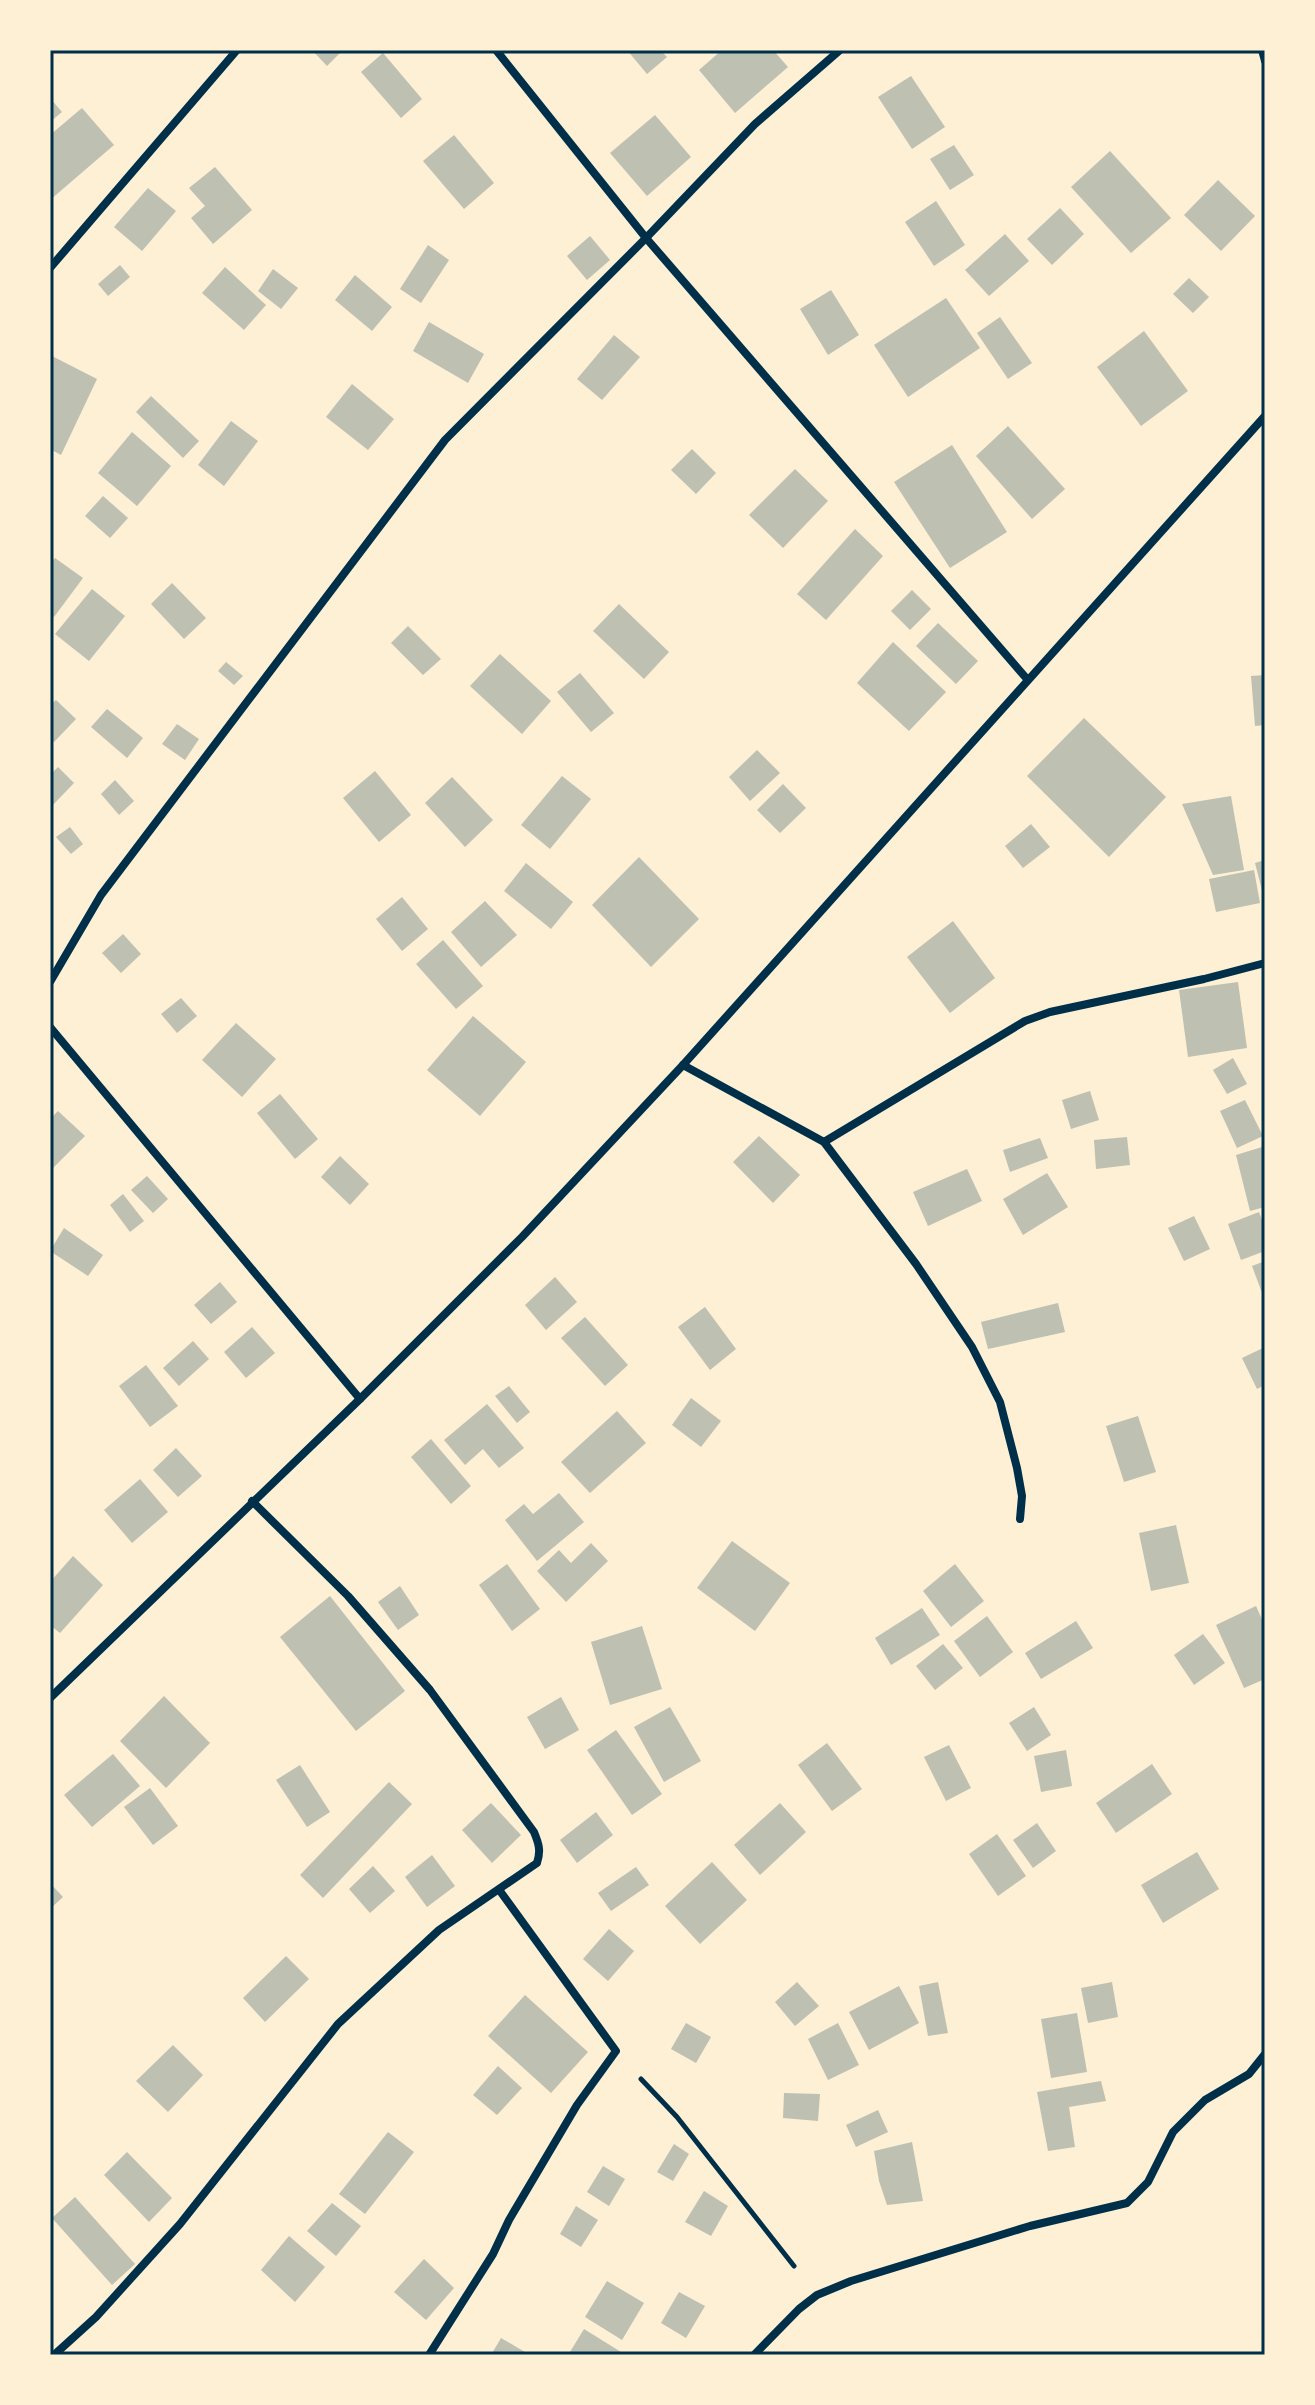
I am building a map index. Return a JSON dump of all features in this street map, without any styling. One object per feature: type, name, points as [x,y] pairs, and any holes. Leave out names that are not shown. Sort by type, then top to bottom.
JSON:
[{"type":"street","points":[[50,268],[237,50]]},
{"type":"street","points":[[496,50],[646,238],[1027,679]]},
{"type":"street","points":[[50,982],[101,895],[445,440],[755,124],[840,50]]},
{"type":"street","points":[[1262,50],[1265,61]]},
{"type":"street","points":[[50,1698],[360,1399],[522,1237],[683,1065],[1265,416]]},
{"type":"street","points":[[824,1142],[1025,1021],[1050,1012],[1265,963]]},
{"type":"street","points":[[50,1027],[360,1399]]},
{"type":"street","points":[[683,1065],[824,1142],[916,1264],[972,1347],[1000,1402],[1022,1496],[1020,1519]]},
{"type":"street","points":[[54,2355],[96,2317],[180,2224],[338,2024],[439,1930],[537,1863],[540,1848],[534,1832],[430,1690],[348,1596],[252,1501]]},
{"type":"street","points":[[429,2355],[493,2254],[509,2220],[577,2105],[616,2051],[500,1891]]},
{"type":"street","points":[[754,2355],[817,2295],[851,2281],[1030,2226],[1127,2203],[1148,2182],[1173,2132],[1205,2100],[1249,2074],[1265,2054]]},
{"type":"path","points":[[616,2051],[677,2117],[817,2295]]},
{"type":"building","points":[[312,50],[343,50],[327,66]]},
{"type":"building","points":[[627,50],[660,50],[667,57],[647,74]]},
{"type":"building","points":[[722,50],[773,50],[788,67],[735,113],[699,70]]},
{"type":"building","points":[[383,53],[422,99],[401,118],[361,72]]},
{"type":"building","points":[[911,76],[945,127],[912,149],[878,97]]},
{"type":"building","points":[[50,98],[62,112],[50,122]]},
{"type":"building","points":[[82,108],[114,145],[50,200],[50,135]]},
{"type":"building","points":[[655,115],[691,157],[647,196],[610,153]]},
{"type":"building","points":[[454,135],[494,183],[464,209],[423,161]]},
{"type":"building","points":[[954,145],[974,175],[950,190],[930,159]]},
{"type":"building","points":[[1110,151],[1171,218],[1131,253],[1071,187]]},
{"type":"building","points":[[215,167],[252,210],[213,244],[191,218],[205,206],[189,188]]},
{"type":"building","points":[[1218,180],[1255,216],[1221,251],[1184,215]]},
{"type":"building","points":[[148,188],[176,211],[142,251],[114,227]]},
{"type":"building","points":[[936,201],[965,245],[934,266],[905,222]]},
{"type":"building","points":[[1060,208],[1084,234],[1052,265],[1027,239]]},
{"type":"building","points":[[1005,234],[1029,261],[989,296],[965,270]]},
{"type":"building","points":[[590,236],[610,260],[587,280],[567,256]]},
{"type":"building","points":[[428,245],[449,260],[421,303],[400,289]]},
{"type":"building","points":[[120,265],[130,277],[108,296],[98,284]]},
{"type":"building","points":[[225,267],[266,305],[244,330],[202,293]]},
{"type":"building","points":[[273,269],[298,288],[281,309],[258,291]]},
{"type":"building","points":[[355,275],[392,307],[372,331],[335,300]]},
{"type":"building","points":[[1189,278],[1209,297],[1193,313],[1173,294]]},
{"type":"building","points":[[831,290],[859,335],[828,355],[800,309]]},
{"type":"building","points":[[946,298],[980,348],[908,397],[874,345]]},
{"type":"building","points":[[1000,317],[1032,363],[1008,379],[977,333]]},
{"type":"building","points":[[429,322],[484,354],[468,383],[413,351]]},
{"type":"building","points":[[1144,331],[1188,391],[1141,426],[1097,367]]},
{"type":"building","points":[[614,335],[640,357],[602,400],[577,379]]},
{"type":"building","points":[[50,355],[97,379],[61,455],[50,449]]},
{"type":"building","points":[[352,384],[394,419],[368,450],[326,417]]},
{"type":"building","points":[[151,396],[199,441],[183,458],[136,412]]},
{"type":"building","points":[[231,421],[258,441],[224,486],[198,465]]},
{"type":"building","points":[[1008,426],[1065,489],[1032,519],[976,456]]},
{"type":"building","points":[[132,432],[171,466],[137,506],[98,473]]},
{"type":"building","points":[[952,445],[1007,532],[950,568],[894,482]]},
{"type":"building","points":[[692,449],[716,473],[696,494],[671,470]]},
{"type":"building","points":[[795,469],[828,501],[783,548],[749,515]]},
{"type":"building","points":[[103,496],[128,518],[110,538],[85,516]]},
{"type":"building","points":[[855,529],[883,556],[826,620],[797,594]]},
{"type":"building","points":[[55,558],[83,578],[54,617],[50,614],[50,564]]},
{"type":"building","points":[[172,583],[206,618],[184,639],[151,604]]},
{"type":"building","points":[[92,589],[125,616],[89,661],[55,634]]},
{"type":"building","points":[[912,590],[931,609],[910,630],[891,611]]},
{"type":"building","points":[[619,604],[669,652],[644,679],[593,631]]},
{"type":"building","points":[[938,623],[978,661],[956,684],[916,646]]},
{"type":"building","points":[[408,626],[441,659],[423,675],[391,643]]},
{"type":"building","points":[[893,642],[946,692],[909,731],[857,683]]},
{"type":"building","points":[[500,654],[551,701],[522,734],[470,686]]},
{"type":"building","points":[[226,662],[243,676],[234,685],[218,671]]},
{"type":"building","points":[[580,673],[614,713],[591,732],[557,692]]},
{"type":"building","points":[[1265,675],[1265,725],[1255,726],[1251,676]]},
{"type":"building","points":[[56,700],[76,719],[54,742],[50,738],[50,705]]},
{"type":"building","points":[[107,709],[143,738],[127,758],[91,727]]},
{"type":"building","points":[[1084,718],[1166,797],[1109,857],[1027,776]]},
{"type":"building","points":[[177,724],[199,739],[185,760],[162,744]]},
{"type":"building","points":[[757,750],[780,773],[750,801],[729,777]]},
{"type":"building","points":[[58,767],[74,783],[50,808],[50,775]]},
{"type":"building","points":[[375,771],[411,815],[379,842],[343,798]]},
{"type":"building","points":[[562,776],[591,799],[550,849],[521,825]]},
{"type":"building","points":[[452,777],[493,820],[465,847],[425,803]]},
{"type":"building","points":[[115,780],[134,801],[119,815],[101,794]]},
{"type":"building","points":[[783,784],[806,808],[780,833],[757,810]]},
{"type":"building","points":[[1231,796],[1244,870],[1213,875],[1182,804]]},
{"type":"building","points":[[1031,824],[1050,847],[1023,868],[1005,846]]},
{"type":"building","points":[[70,827],[83,844],[71,854],[56,837]]},
{"type":"building","points":[[639,857],[699,919],[651,967],[592,905]]},
{"type":"building","points":[[1265,860],[1265,898],[1264,898],[1255,863]]},
{"type":"building","points":[[526,863],[573,902],[551,929],[504,891]]},
{"type":"building","points":[[1254,870],[1260,903],[1216,912],[1209,879]]},
{"type":"building","points":[[402,897],[428,929],[402,951],[376,919]]},
{"type":"building","points":[[485,901],[517,935],[481,967],[451,932]]},
{"type":"building","points":[[953,921],[995,978],[950,1013],[907,957]]},
{"type":"building","points":[[123,934],[141,954],[121,973],[102,953]]},
{"type":"building","points":[[443,940],[483,986],[456,1009],[416,964]]},
{"type":"building","points":[[1238,982],[1247,1048],[1188,1057],[1179,990]]},
{"type":"building","points":[[181,998],[197,1016],[177,1033],[161,1014]]},
{"type":"building","points":[[473,1016],[526,1062],[480,1116],[427,1070]]},
{"type":"building","points":[[236,1023],[276,1059],[242,1097],[202,1060]]},
{"type":"building","points":[[1233,1058],[1247,1084],[1227,1094],[1213,1070]]},
{"type":"building","points":[[1090,1091],[1099,1120],[1071,1129],[1062,1100]]},
{"type":"building","points":[[280,1094],[318,1139],[295,1159],[257,1113]]},
{"type":"building","points":[[1245,1100],[1263,1136],[1237,1148],[1220,1111]]},
{"type":"building","points":[[58,1111],[85,1136],[50,1171],[50,1119]]},
{"type":"building","points":[[759,1136],[800,1175],[773,1203],[733,1162]]},
{"type":"building","points":[[1127,1137],[1130,1165],[1096,1169],[1094,1140]]},
{"type":"building","points":[[1040,1138],[1048,1158],[1010,1172],[1003,1150]]},
{"type":"building","points":[[1262,1147],[1265,1158],[1265,1207],[1250,1211],[1236,1155]]},
{"type":"building","points":[[340,1156],[369,1184],[350,1205],[321,1177]]},
{"type":"building","points":[[967,1169],[982,1201],[928,1226],[913,1192]]},
{"type":"building","points":[[1047,1173],[1068,1207],[1023,1235],[1003,1199]]},
{"type":"building","points":[[147,1176],[168,1199],[153,1213],[131,1190]]},
{"type":"building","points":[[123,1194],[144,1221],[130,1232],[110,1205]]},
{"type":"building","points":[[1259,1212],[1265,1228],[1265,1251],[1241,1260],[1228,1224]]},
{"type":"building","points":[[1194,1216],[1210,1249],[1184,1261],[1168,1228]]},
{"type":"building","points":[[64,1228],[103,1255],[88,1276],[50,1251]]},
{"type":"building","points":[[1265,1261],[1265,1301],[1252,1266]]},
{"type":"building","points":[[555,1277],[577,1302],[546,1330],[525,1305]]},
{"type":"building","points":[[220,1282],[237,1302],[211,1324],[194,1305]]},
{"type":"building","points":[[1058,1303],[1065,1332],[988,1349],[981,1322]]},
{"type":"building","points":[[705,1307],[736,1349],[710,1370],[678,1327]]},
{"type":"building","points":[[585,1317],[628,1365],[605,1386],[561,1338]]},
{"type":"building","points":[[252,1327],[275,1353],[246,1378],[224,1352]]},
{"type":"building","points":[[193,1341],[209,1359],[179,1386],[163,1368]]},
{"type":"building","points":[[1265,1347],[1265,1385],[1257,1389],[1242,1358]]},
{"type":"building","points":[[146,1365],[178,1406],[150,1427],[119,1386]]},
{"type":"building","points":[[509,1386],[530,1412],[517,1423],[495,1396]]},
{"type":"building","points":[[691,1398],[721,1421],[701,1447],[672,1425]]},
{"type":"building","points":[[487,1404],[524,1448],[499,1468],[483,1449],[465,1465],[444,1440]]},
{"type":"building","points":[[617,1411],[646,1443],[590,1493],[561,1462]]},
{"type":"building","points":[[1138,1416],[1156,1472],[1124,1482],[1106,1426]]},
{"type":"building","points":[[431,1439],[471,1486],[451,1504],[411,1457]]},
{"type":"building","points":[[176,1448],[202,1476],[178,1497],[153,1470]]},
{"type":"building","points":[[140,1479],[168,1512],[132,1543],[104,1510]]},
{"type":"building","points":[[559,1493],[584,1522],[537,1561],[505,1520],[524,1504],[533,1514]]},
{"type":"building","points":[[1176,1525],[1189,1583],[1151,1591],[1139,1533]]},
{"type":"building","points":[[732,1541],[790,1583],[755,1631],[697,1588]]},
{"type":"building","points":[[591,1543],[608,1561],[566,1602],[537,1571],[559,1550],[571,1563]]},
{"type":"building","points":[[73,1556],[103,1585],[60,1633],[50,1625],[50,1582]]},
{"type":"building","points":[[507,1564],[540,1609],[512,1631],[479,1585]]},
{"type":"building","points":[[955,1564],[984,1601],[951,1627],[923,1591]]},
{"type":"building","points":[[400,1586],[419,1615],[398,1630],[378,1602]]},
{"type":"building","points":[[330,1596],[405,1691],[356,1731],[280,1637]]},
{"type":"building","points":[[1256,1606],[1265,1626],[1265,1679],[1244,1688],[1216,1625]]},
{"type":"building","points":[[922,1608],[940,1635],[891,1665],[875,1638]]},
{"type":"building","points":[[987,1616],[1013,1652],[980,1677],[954,1641]]},
{"type":"building","points":[[1076,1621],[1093,1648],[1041,1679],[1025,1653]]},
{"type":"building","points":[[642,1626],[662,1689],[610,1705],[591,1642]]},
{"type":"building","points":[[1203,1634],[1225,1663],[1194,1685],[1174,1655]]},
{"type":"building","points":[[943,1644],[963,1668],[935,1690],[916,1666]]},
{"type":"building","points":[[164,1696],[210,1743],[166,1788],[120,1741]]},
{"type":"building","points":[[561,1697],[579,1730],[545,1749],[527,1717]]},
{"type":"building","points":[[670,1707],[701,1761],[664,1782],[634,1727]]},
{"type":"building","points":[[1034,1707],[1051,1735],[1027,1751],[1009,1723]]},
{"type":"building","points":[[616,1730],[662,1794],[632,1815],[587,1750]]},
{"type":"building","points":[[827,1743],[862,1789],[832,1811],[798,1765]]},
{"type":"building","points":[[949,1745],[971,1788],[946,1801],[924,1757]]},
{"type":"building","points":[[1066,1750],[1072,1786],[1041,1792],[1034,1756]]},
{"type":"building","points":[[113,1754],[140,1786],[92,1827],[64,1795]]},
{"type":"building","points":[[1152,1764],[1172,1794],[1116,1833],[1096,1803]]},
{"type":"building","points":[[300,1765],[330,1812],[307,1827],[276,1780]]},
{"type":"building","points":[[389,1782],[412,1804],[323,1898],[300,1875]]},
{"type":"building","points":[[150,1788],[178,1826],[153,1845],[124,1807]]},
{"type":"building","points":[[491,1803],[521,1835],[492,1863],[462,1830]]},
{"type":"building","points":[[780,1803],[806,1832],[760,1875],[734,1845]]},
{"type":"building","points":[[596,1812],[613,1835],[577,1863],[560,1840]]},
{"type":"building","points":[[1037,1823],[1056,1851],[1033,1868],[1013,1840]]},
{"type":"building","points":[[997,1834],[1026,1876],[998,1896],[969,1854]]},
{"type":"building","points":[[1197,1852],[1219,1889],[1163,1923],[1141,1885]]},
{"type":"building","points":[[432,1855],[455,1886],[427,1907],[405,1877]]},
{"type":"building","points":[[712,1862],[747,1900],[700,1944],[665,1906]]},
{"type":"building","points":[[373,1866],[395,1891],[370,1913],[349,1889]]},
{"type":"building","points":[[636,1867],[649,1885],[611,1911],[598,1893]]},
{"type":"building","points":[[50,1883],[63,1897],[50,1909]]},
{"type":"building","points":[[609,1929],[634,1951],[608,1981],[583,1959]]},
{"type":"building","points":[[286,1956],[309,1979],[265,2022],[243,1998]]},
{"type":"building","points":[[797,1982],[819,2006],[795,2026],[775,2002]]},
{"type":"building","points":[[938,1982],[948,2033],[928,2036],[919,1986]]},
{"type":"building","points":[[1112,1982],[1118,2017],[1088,2023],[1081,1988]]},
{"type":"building","points":[[899,1986],[919,2023],[869,2050],[849,2012]]},
{"type":"building","points":[[525,1995],[588,2052],[551,2093],[488,2036]]},
{"type":"building","points":[[1077,2013],[1087,2072],[1051,2078],[1041,2019]]},
{"type":"building","points":[[686,2023],[711,2037],[696,2063],[671,2049]]},
{"type":"building","points":[[838,2023],[859,2065],[828,2080],[808,2039]]},
{"type":"building","points":[[173,2045],[203,2075],[168,2112],[136,2081]]},
{"type":"building","points":[[498,2066],[522,2088],[497,2115],[473,2095]]},
{"type":"building","points":[[1101,2081],[1106,2101],[1069,2107],[1075,2147],[1048,2151],[1037,2092]]},
{"type":"building","points":[[784,2093],[820,2094],[818,2121],[783,2118]]},
{"type":"building","points":[[878,2110],[888,2132],[856,2147],[846,2125]]},
{"type":"building","points":[[388,2132],[414,2152],[365,2214],[339,2194]]},
{"type":"building","points":[[912,2142],[923,2201],[887,2205],[874,2151]]},
{"type":"building","points":[[674,2144],[689,2154],[673,2181],[657,2172]]},
{"type":"building","points":[[127,2152],[172,2198],[149,2222],[104,2175]]},
{"type":"building","points":[[603,2166],[625,2179],[609,2206],[587,2192]]},
{"type":"building","points":[[704,2191],[728,2206],[711,2236],[685,2222]]},
{"type":"building","points":[[75,2197],[135,2264],[112,2285],[52,2218]]},
{"type":"building","points":[[332,2203],[361,2226],[336,2256],[307,2231]]},
{"type":"building","points":[[576,2206],[598,2220],[581,2247],[560,2234]]},
{"type":"building","points":[[289,2236],[325,2267],[295,2302],[261,2270]]},
{"type":"building","points":[[424,2259],[454,2288],[426,2320],[394,2292]]},
{"type":"building","points":[[607,2281],[644,2303],[622,2340],[585,2317]]},
{"type":"building","points":[[679,2292],[705,2306],[686,2338],[661,2323]]},
{"type":"building","points":[[584,2329],[621,2352],[619,2355],[575,2355],[570,2352]]},
{"type":"building","points":[[501,2338],[530,2355],[491,2355]]}]
